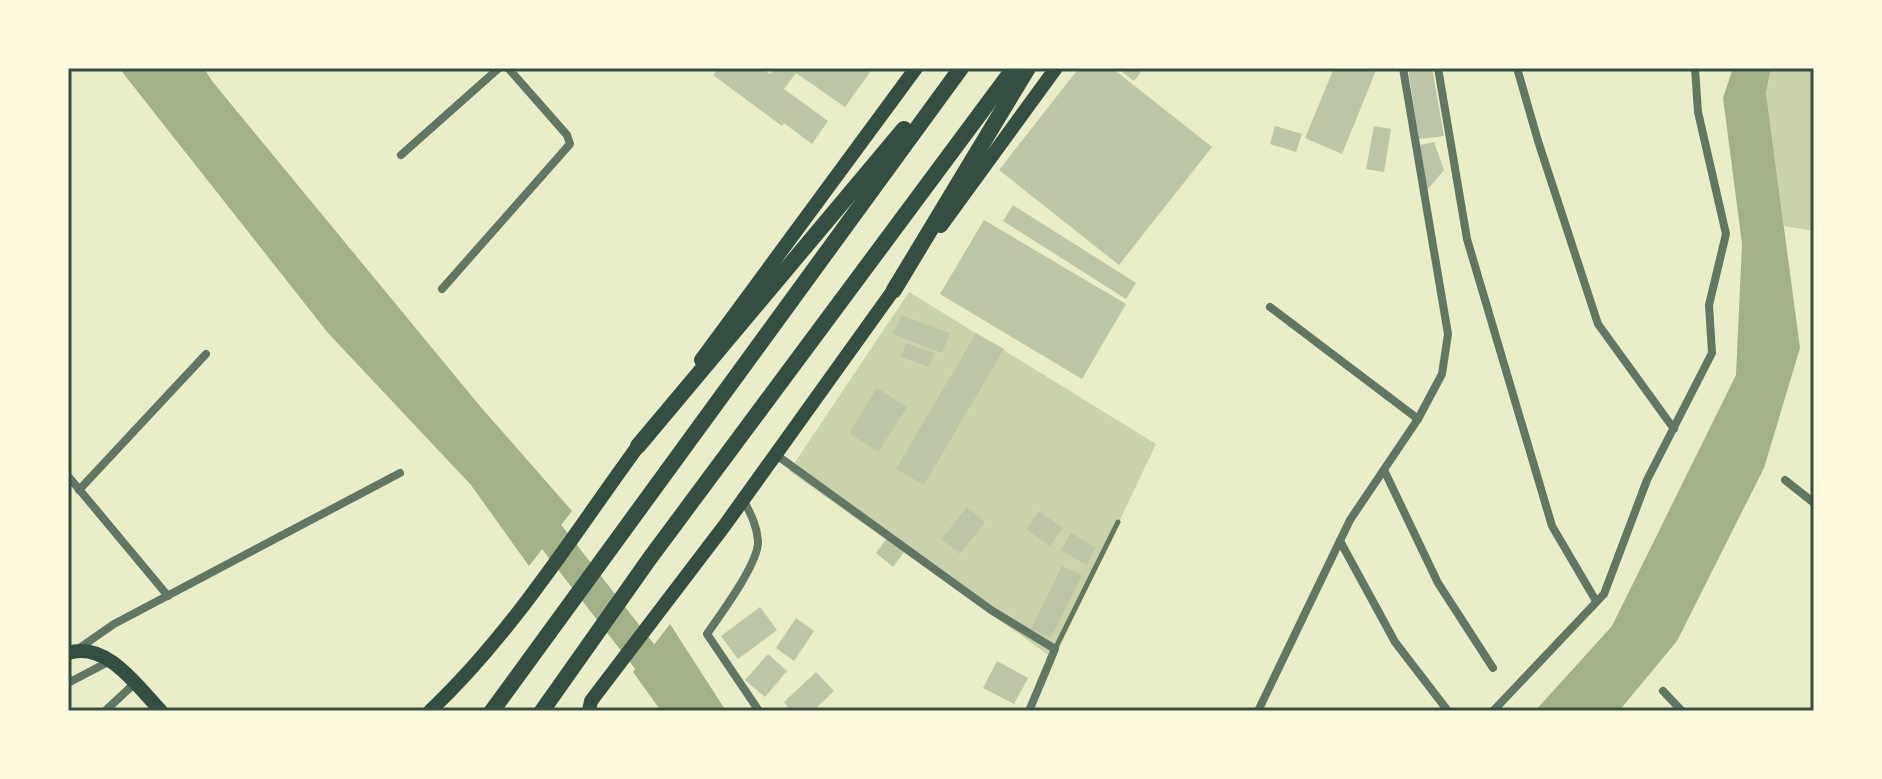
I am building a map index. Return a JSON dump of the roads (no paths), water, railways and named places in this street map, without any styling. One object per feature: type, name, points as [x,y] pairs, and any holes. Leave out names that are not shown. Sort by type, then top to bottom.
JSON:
[{"type":"highway","points":[[638,446],[958,68]]},
{"type":"highway","points":[[492,711],[958,68]]},
{"type":"highway","points":[[542,711],[650,558],[1014,68]]},
{"type":"highway","points":[[894,290],[1028,68]]},
{"type":"main road","points":[[430,711],[462,681],[522,607],[916,68]]},
{"type":"main road","points":[[590,706],[1056,68]]},
{"type":"main road","points":[[73,651],[95,651],[111,661],[161,711]]},
{"type":"street","points":[[401,155],[499,68]]},
{"type":"street","points":[[442,289],[570,144],[567,135],[508,68]]},
{"type":"street","points":[[1258,711],[1350,520],[1418,419],[1442,374],[1448,334],[1403,68]]},
{"type":"street","points":[[1438,68],[1467,239],[1547,511],[1552,526],[1596,601]]},
{"type":"street","points":[[1517,68],[1598,324],[1674,429]]},
{"type":"street","points":[[1493,711],[1604,594],[1647,480],[1712,353],[1709,305],[1726,234],[1698,112],[1695,68]]},
{"type":"street","points":[[1270,307],[1418,419]]},
{"type":"street","points":[[79,490],[206,354]]},
{"type":"street","points":[[775,454],[991,610],[1055,649],[1029,711]]},
{"type":"street","points":[[1384,470],[1438,583],[1493,668]]},
{"type":"street","points":[[73,651],[114,624],[400,473]]},
{"type":"street","points":[[68,476],[168,596]]},
{"type":"street","points":[[1785,480],[1814,503]]},
{"type":"street","points":[[743,499],[755,523],[759,544],[739,588],[707,634],[759,711]]},
{"type":"street","points":[[1340,541],[1395,642],[1448,711]]},
{"type":"street","points":[[68,683],[111,661]]},
{"type":"street","points":[[105,711],[135,683]]},
{"type":"street","points":[[1663,691],[1682,711]]},
{"type":"lane","points":[[1055,649],[1118,522]]},
{"type":"waterway","points":[[526,504],[687,711]]}]
